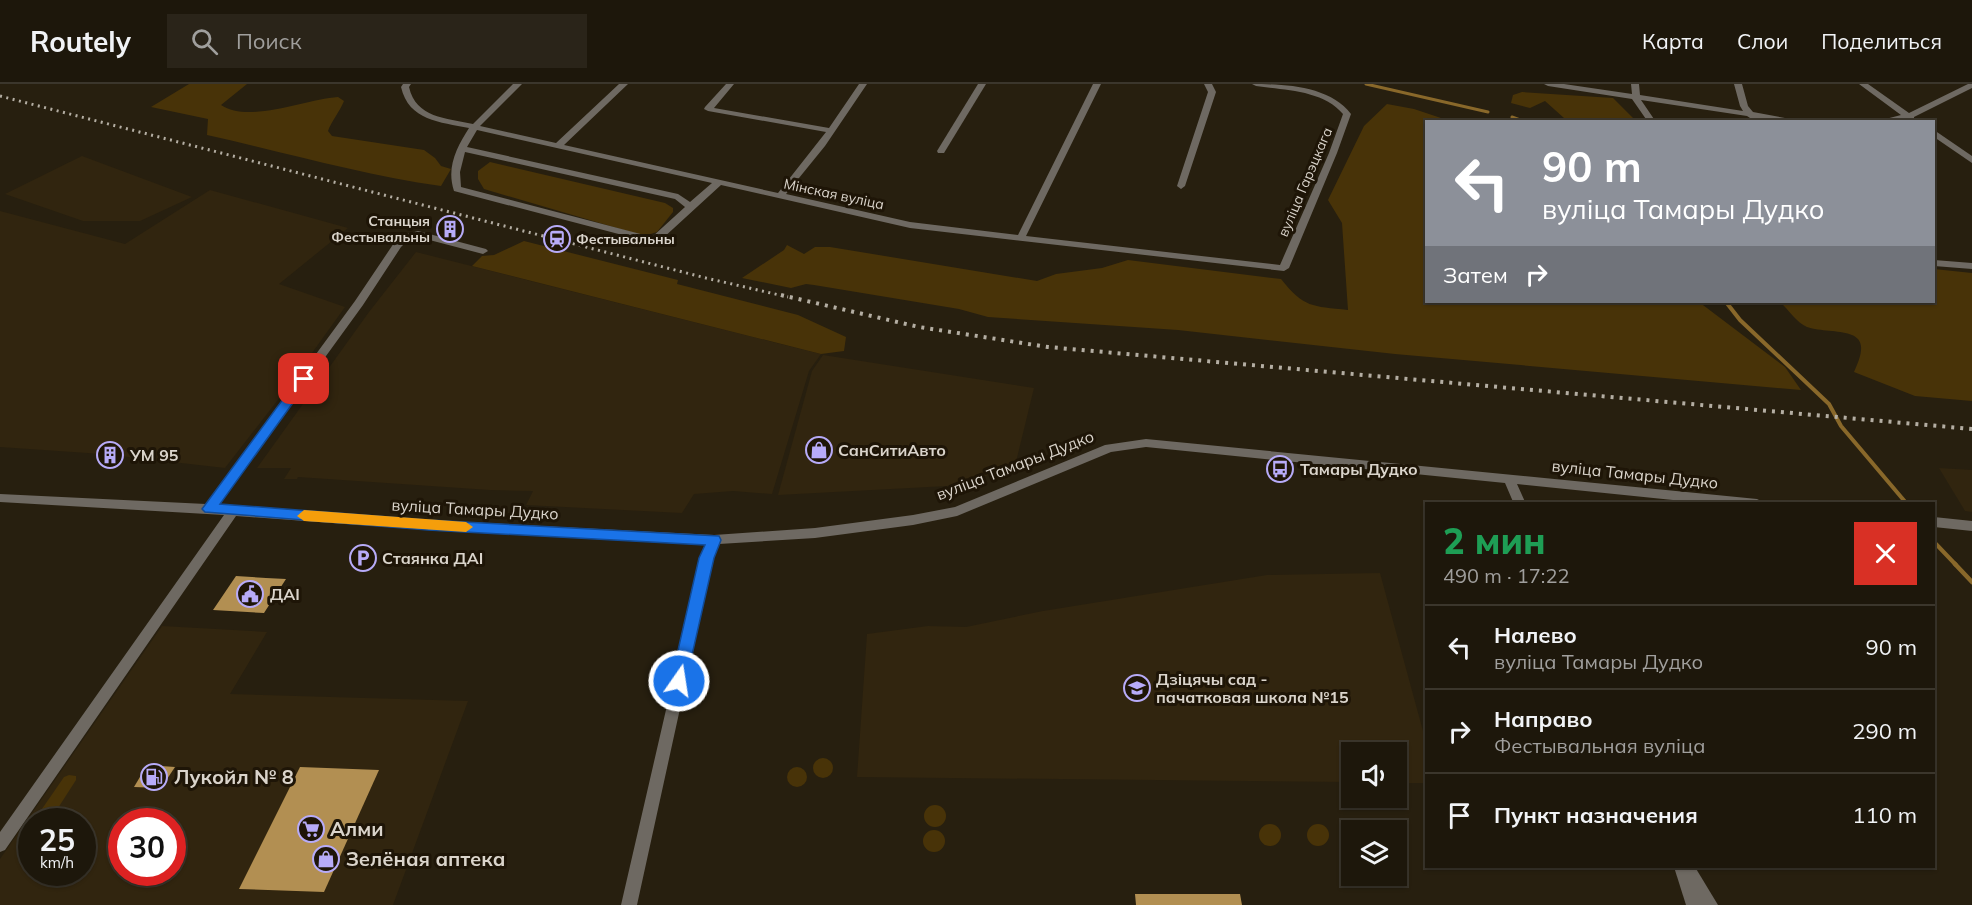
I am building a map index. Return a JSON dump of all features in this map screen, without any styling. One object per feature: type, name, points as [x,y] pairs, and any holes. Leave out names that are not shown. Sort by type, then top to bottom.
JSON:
[{"type":"street","name":"Мінская вуліца","points":[[407,84],[405,87],[407,101],[417,112],[443,120],[910,225],[1284,268]]},
{"type":"street","points":[[518,84],[474,126],[460,148],[454,177],[456,189],[653,240],[718,183]]},
{"type":"street","points":[[557,147],[624,84]]},
{"type":"street","points":[[730,84],[708,109],[829,130]]},
{"type":"street","points":[[780,196],[822,144],[829,130],[863,84]]},
{"type":"street","points":[[941,151],[982,84]]},
{"type":"street","points":[[1020,239],[1096,84]]},
{"type":"street","points":[[1181,186],[1212,92],[1208,84]]},
{"type":"street","name":"вуліца Гарэцкага","points":[[1256,84],[1330,99],[1343,107],[1347,114],[1334,155],[1296,235],[1284,268]]},
{"type":"street","points":[[1548,84],[1579,87],[1636,99],[1790,120]]},
{"type":"street","points":[[1635,84],[1636,99],[1651,120]]},
{"type":"street","points":[[1738,84],[1744,106],[1754,120]]},
{"type":"street","points":[[1863,84],[1913,119],[1970,89]]},
{"type":"street","points":[[1935,134],[1972,160]]},
{"type":"street","points":[[460,148],[678,197],[690,207]]},
{"type":"street","points":[[209,509],[359,303],[401,241],[418,234],[483,251]]},
{"type":"street","points":[[1935,263],[1972,266]]},
{"type":"street","name":"вуліца Тамары Дудко","points":[[0,498],[209,509],[428,525],[714,540],[815,533],[913,520],[957,511],[1109,448],[1146,443],[1280,454],[1737,502]]},
{"type":"street","points":[[1509,479],[1519,502]]},
{"type":"street","points":[[0,845],[233,511]]},
{"type":"street","points":[[1935,522],[1972,526]]},
{"type":"street","points":[[629,905],[707,558],[714,540]]},
{"type":"street","points":[[1681,868],[1694,905]]},
{"type":"street","points":[[1687,868],[1710,905]]},
{"type":"shaded area","points":[[189,84],[247,84],[221,105],[247,112],[278,109],[338,97],[344,101],[328,131],[332,136],[424,150],[441,166],[451,169],[441,186],[382,176],[207,135],[208,119],[151,107]]},
{"type":"shaded area","points":[[1522,92],[1613,98],[1635,120],[1563,120],[1564,118],[1545,101],[1530,108],[1511,103],[1513,95]]},
{"type":"shaded area","points":[[1387,104],[1414,109],[1447,120],[1425,120],[1425,303],[1700,303],[1785,367],[1801,390],[1395,354],[1178,330],[988,317],[959,309],[814,285],[806,284],[791,288],[742,278],[784,250],[787,245],[804,254],[815,247],[830,247],[1037,281],[1056,274],[1102,268],[1128,260],[1281,279],[1296,296],[1310,304],[1348,310],[1342,223],[1328,200],[1364,126]]},
{"type":"shaded area","points":[[82,156],[192,197],[140,221],[83,221],[5,194]]},
{"type":"shaded area","points":[[490,162],[665,203],[673,208],[673,212],[657,232],[644,236],[484,189],[478,179],[478,171]]},
{"type":"shaded area","points":[[210,190],[348,228],[279,284],[345,307],[284,392],[225,468],[102,454],[0,447],[0,211],[125,244]]},
{"type":"shaded area","points":[[524,241],[678,280],[677,284],[798,315],[846,337],[844,351],[821,354],[472,266],[482,256],[494,255]]},
{"type":"shaded area","points":[[416,252],[821,354],[809,371],[772,494],[733,491],[694,494],[682,513],[526,505],[533,491],[298,477],[297,479],[284,479],[291,468],[257,468],[369,312]]},
{"type":"shaded area","points":[[1935,269],[1972,273],[1972,401],[1915,396],[1854,372],[1861,345],[1857,338],[1850,334],[1807,327],[1781,303],[1935,303]]},
{"type":"shaded area","points":[[823,355],[1034,388],[1016,462],[966,485],[778,495],[812,371]]},
{"type":"shaded area","points":[[1939,468],[1972,470],[1972,512],[1965,511]]},
{"type":"shaded area","name":"Дзіцячы сад - пачатковая школа №15","points":[[1380,573],[1425,738],[1425,783],[1407,783],[1407,742],[1341,742],[1341,782],[857,777],[867,634],[928,626],[966,627],[1043,611],[1267,575]]},
{"type":"shaded area","points":[[162,626],[267,632],[230,694],[468,701],[393,905],[0,905],[0,859],[18,833],[18,886],[96,886],[96,808],[35,808]]},
{"type":"shaded area","points":[[819,758],[827,758],[833,764],[833,772],[827,778],[819,778],[813,772],[813,764]]},
{"type":"shaded area","points":[[793,767],[801,767],[807,773],[807,781],[801,787],[793,787],[787,781],[787,773]]},
{"type":"shaded area","points":[[76,776],[76,780],[58,808],[43,808],[64,777]]},
{"type":"shaded area","points":[[935,805],[943,808],[946,816],[943,824],[935,827],[927,824],[924,816],[927,808]]},
{"type":"shaded area","points":[[1270,824],[1278,827],[1281,835],[1278,843],[1270,846],[1262,843],[1259,835],[1262,827]]},
{"type":"shaded area","points":[[1318,824],[1326,827],[1329,835],[1326,843],[1318,846],[1310,843],[1307,835],[1310,827]]},
{"type":"shaded area","points":[[934,830],[942,833],[945,841],[942,849],[934,852],[926,849],[923,841],[926,833]]},
{"type":"building","name":"ДАІ","points":[[236,576],[286,579],[264,613],[213,610]]},
{"type":"building","name":"Лукойл № 8","points":[[147,765],[175,767],[161,788],[134,787]]},
{"type":"building","name":"Алми","points":[[300,767],[379,770],[324,892],[239,889]]},
{"type":"building","points":[[1135,894],[1240,894],[1242,905],[1136,905]]},
{"type":"waterway","points":[[1366,84],[1488,112]]},
{"type":"waterway","points":[[1512,117],[1520,120]]},
{"type":"waterway","points":[[1727,303],[1740,320],[1829,404],[1841,426],[1905,502]]},
{"type":"waterway","points":[[1936,544],[1956,565]]},
{"type":"waterway","points":[[1955,564],[1972,582]]},
{"type":"railway","points":[[0,96],[706,278],[788,297]]},
{"type":"railway","points":[[781,295],[919,327],[1048,347],[1972,429]]},
{"type":"slow traffic","points":[[304,516],[466,527]]},
{"type":"place","name":"Станцыя Фестывальны","points":[[450,229]]},
{"type":"place","name":"Фестывальны","points":[[557,239]]},
{"type":"place","name":"СанСитиАвто","points":[[819,450]]},
{"type":"place","name":"УМ 95","points":[[110,455]]},
{"type":"place","name":"Тамары Дудко","points":[[1280,469]]},
{"type":"place","name":"Стаянка ДАІ","points":[[363,558]]},
{"type":"place","name":"ДАІ","points":[[250,594]]},
{"type":"place","name":"Дзіцячы сад - пачатковая школа №15","points":[[1137,688]]},
{"type":"place","name":"Лукойл № 8","points":[[154,777]]},
{"type":"place","name":"Алми","points":[[311,829]]},
{"type":"place","name":"Зелёная аптека","points":[[326,859]]},
{"type":"route","points":[[304,379],[209,509],[428,525],[714,540],[707,558],[679,681]]}]
